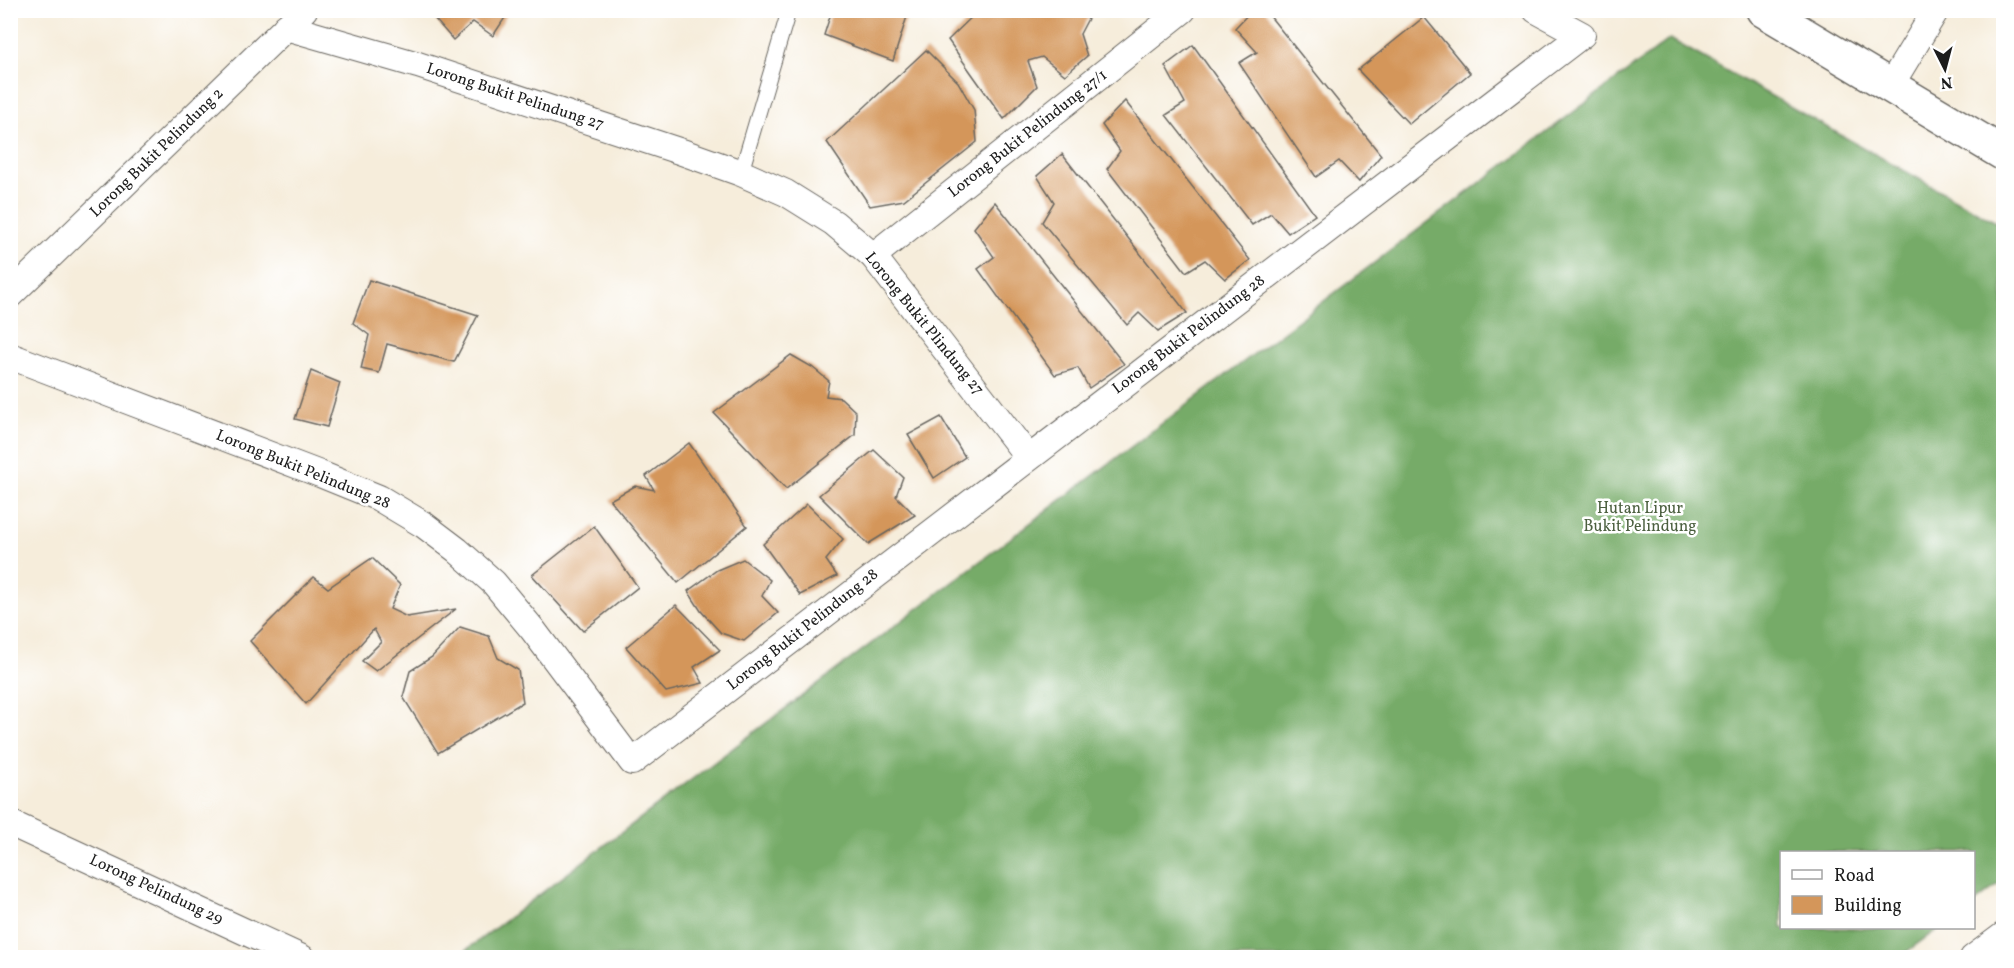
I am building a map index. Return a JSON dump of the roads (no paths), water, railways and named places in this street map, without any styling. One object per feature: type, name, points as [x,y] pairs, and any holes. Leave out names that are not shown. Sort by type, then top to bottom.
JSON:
[{"type":"main road","points":[[1763,10],[2004,154]]},
{"type":"street","name":"Lorong Bukit Pelindung 27/1","points":[[873,256],[1183,10]]},
{"type":"street","name":"Lorong Bukit Pelindung 28","points":[[10,356],[379,498],[424,525],[457,550],[494,583],[632,762],[1582,35],[1536,10]]},
{"type":"street","points":[[1890,86],[1936,10]]},
{"type":"street","name":"Lorong Bukit Pelindung 27","points":[[295,19],[418,65],[741,173]]},
{"type":"street","name":"Lorong Bukit Pelindung 2","points":[[10,295],[295,19]]},
{"type":"street","name":"Lorong Bukit Plindung 27","points":[[741,173],[786,193],[834,223],[873,256],[1028,457]]},
{"type":"street","name":"Lorong Pelindung 29","points":[[13,830],[302,957]]},
{"type":"street","points":[[1973,957],[2004,935]]},
{"type":"lane","points":[[741,173],[789,10]]},
{"type":"park label","name":"Hutan Lipur Bukit Pelindung","points":[[1640,518]]}]
